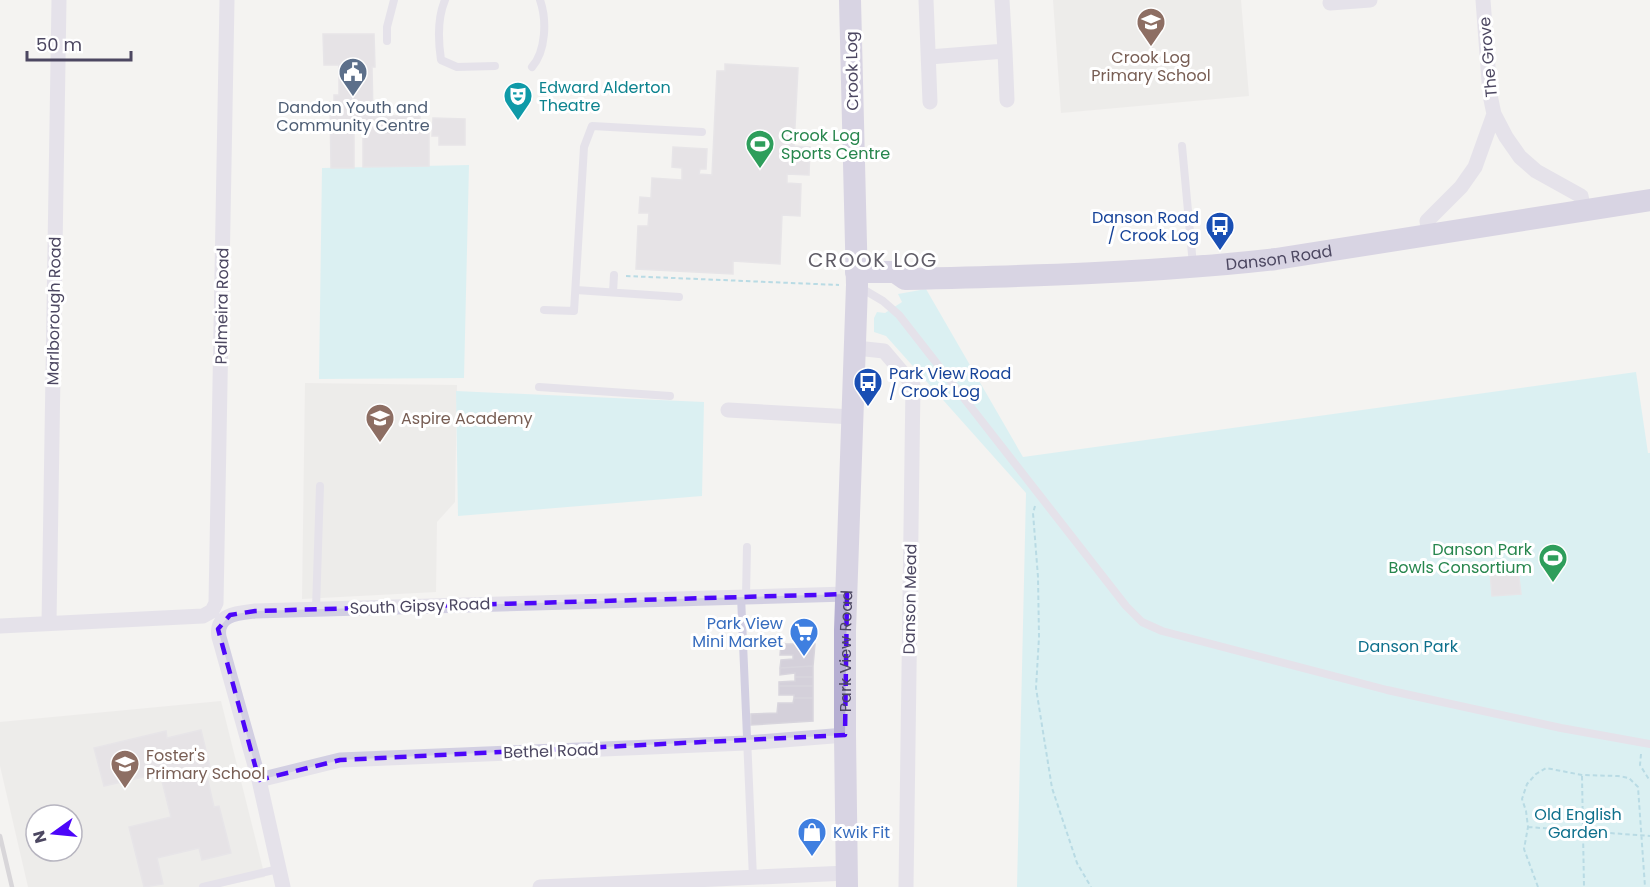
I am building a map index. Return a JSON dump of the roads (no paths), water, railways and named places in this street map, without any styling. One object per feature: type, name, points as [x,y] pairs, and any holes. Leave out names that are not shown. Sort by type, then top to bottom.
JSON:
[{"type":"main road","name":"Crook Log","points":[[850,0],[856,278]]},
{"type":"main road","name":"Danson Road","points":[[856,278],[897,286],[905,279],[1053,276],[1276,259],[1650,200]]},
{"type":"main road","name":"Park View Road","points":[[847,880],[845,735],[847,594],[856,348],[856,278]]},
{"type":"street","name":"Marlborough Road","points":[[49,623],[59,0]]},
{"type":"street","name":"Palmeira Road","points":[[227,0],[217,616],[219,637],[259,780],[283,887]]},
{"type":"street","points":[[926,0],[930,102]]},
{"type":"street","points":[[1002,0],[1007,100]]},
{"type":"street","points":[[1330,3],[1370,0]]},
{"type":"street","name":"The Grove","points":[[1483,0],[1494,114],[1520,157],[1536,171],[1581,196],[1584,211]]},
{"type":"street","points":[[929,57],[1005,51]]},
{"type":"street","name":"The Grove","points":[[1429,236],[1427,221],[1461,187],[1475,166],[1494,114]]},
{"type":"street","name":"Danson Mead","points":[[856,348],[884,351],[913,385],[906,887]]},
{"type":"street","points":[[728,410],[853,417]]},
{"type":"street","name":"South Gipsy Road","points":[[0,626],[316,609],[847,594]]},
{"type":"street","name":"Bethel Road","points":[[259,780],[340,760],[746,743],[845,735]]},
{"type":"street","points":[[540,887],[753,878],[847,880]]},
{"type":"lane","points":[[387,41],[387,27],[394,0]]},
{"type":"lane","points":[[445,0],[440,16],[441,60],[457,67],[495,66]]},
{"type":"lane","points":[[532,67],[539,59],[545,22],[540,0]]},
{"type":"lane","points":[[544,310],[574,311],[584,147],[592,126],[702,132]]},
{"type":"lane","points":[[1182,146],[1194,267]]},
{"type":"lane","points":[[613,292],[614,275]]},
{"type":"lane","points":[[856,278],[899,315],[1126,606],[1142,622],[1162,631],[1387,690],[1561,728],[1646,743]]},
{"type":"lane","points":[[576,290],[679,297]]},
{"type":"lane","points":[[538,387],[670,396]]},
{"type":"lane","points":[[316,609],[320,486]]},
{"type":"lane","points":[[747,547],[744,596],[746,743],[753,878]]},
{"type":"lane","points":[[203,887],[278,869]]},
{"type":"railway","points":[[0,836],[12,887]]},
{"type":"place","name":"Crook Log Primary School","points":[[1151,48]]},
{"type":"place","name":"Dandon Youth and Community Centre","points":[[353,98]]},
{"type":"place","name":"Edward Alderton Theatre","points":[[518,122]]},
{"type":"place","name":"Crook Log Sports Centre","points":[[760,170]]},
{"type":"place","name":"Danson Road / Crook Log","points":[[1220,252]]},
{"type":"place","name":"Park View Road / Crook Log","points":[[868,408]]},
{"type":"place","name":"Aspire Academy","points":[[380,444]]},
{"type":"place","name":"Danson Park Bowls Consortium","points":[[1553,584]]},
{"type":"place","name":"Park View Mini Market","points":[[804,658]]},
{"type":"place","name":"Foster's Primary School","points":[[125,790]]},
{"type":"place","name":"Kwik Fit","points":[[812,858]]},
{"type":"district","name":"CROOK LOG","points":[[873,260]]},
{"type":"park label","name":"Danson Park","points":[[1408,646]]},
{"type":"park label","name":"Old English Garden","points":[[1578,823]]}]
